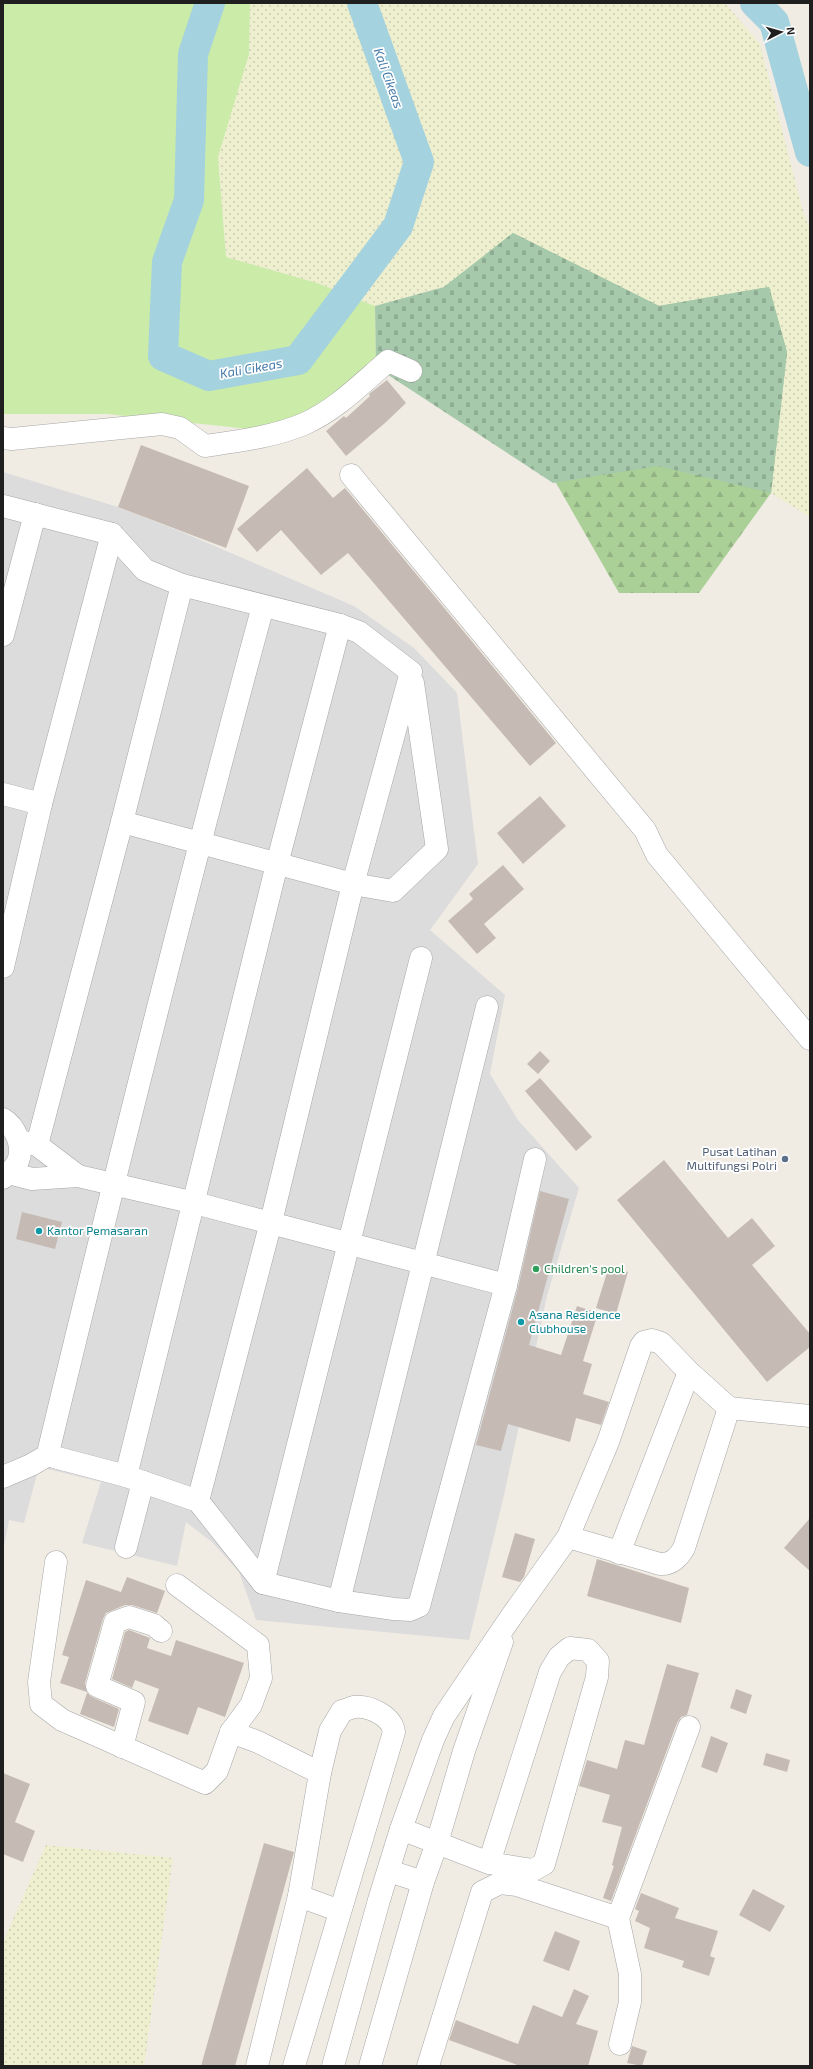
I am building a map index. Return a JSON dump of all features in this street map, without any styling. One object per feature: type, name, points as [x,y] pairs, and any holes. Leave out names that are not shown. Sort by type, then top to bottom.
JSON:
[{"type":"street","points":[[3,438],[12,439],[162,424],[180,428],[205,446],[263,437],[305,424],[338,403],[388,361],[411,372]]},
{"type":"street","points":[[351,475],[645,830],[657,855],[810,1039]]},
{"type":"street","points":[[3,506],[112,534],[144,570],[182,585],[340,625],[359,632],[411,672],[437,849],[393,891],[353,884],[122,822]]},
{"type":"street","points":[[3,635],[35,514]]},
{"type":"street","points":[[3,967],[41,804],[112,534]]},
{"type":"street","points":[[6,1176],[18,1161],[28,1143],[122,822],[182,585]]},
{"type":"street","points":[[50,1454],[113,1184],[199,842],[263,606]]},
{"type":"street","points":[[126,1547],[134,1479],[195,1203],[277,864],[340,625]]},
{"type":"street","points":[[198,1501],[271,1222],[353,884],[411,672]]},
{"type":"street","points":[[3,794],[41,804]]},
{"type":"street","points":[[263,1583],[422,958]]},
{"type":"street","points":[[340,1601],[487,1006]]},
{"type":"street","points":[[3,1119],[28,1143],[78,1176]]},
{"type":"street","points":[[50,1454],[54,1457],[134,1479],[198,1501],[263,1583],[340,1601],[394,1610],[410,1610],[419,1606],[506,1285],[535,1159]]},
{"type":"street","points":[[6,1176],[32,1179],[78,1176],[271,1222],[506,1285]]},
{"type":"street","points":[[334,2066],[360,1968],[401,1830],[413,1794],[444,1716],[511,1617],[568,1537],[608,1442],[644,1342],[652,1340],[661,1343],[689,1372],[729,1408],[810,1416]]},
{"type":"street","points":[[619,1553],[689,1372]]},
{"type":"street","points":[[568,1537],[660,1564],[665,1564],[679,1555],[684,1548],[729,1408]]},
{"type":"street","points":[[3,1477],[31,1465],[50,1454]]},
{"type":"street","points":[[56,1562],[39,1682],[41,1704],[62,1720],[205,1784],[217,1771],[231,1732],[251,1705],[261,1678],[258,1645],[177,1585]]},
{"type":"street","points":[[122,1747],[137,1694],[97,1686],[115,1622],[129,1617],[154,1625],[162,1631]]},
{"type":"street","points":[[370,2066],[423,1882],[437,1843],[464,1751],[511,1617]]},
{"type":"street","points":[[401,1830],[489,1863],[533,1870],[544,1864],[597,1677],[598,1661],[588,1650],[570,1648],[559,1657],[550,1672],[489,1863]]},
{"type":"street","points":[[257,2066],[299,1896],[320,1773],[330,1731],[342,1711],[353,1707],[360,1707],[382,1714],[394,1726],[394,1732],[294,2066]]},
{"type":"street","points":[[620,2044],[630,2002],[630,1974],[618,1918],[689,1727]]},
{"type":"street","points":[[231,1732],[258,1742],[320,1773]]},
{"type":"street","points":[[379,1784],[413,1794]]},
{"type":"street","points":[[389,1871],[423,1882]]},
{"type":"street","points":[[428,2066],[482,1892],[500,1883],[517,1885],[618,1918]]},
{"type":"street","points":[[299,1896],[340,1911]]},
{"type":"street","points":[[326,1959],[360,1968]]},
{"type":"shaded area","points":[[3,472],[118,507],[182,532],[354,606],[414,648],[457,693],[478,864],[430,930],[505,995],[490,1074],[518,1120],[579,1188],[547,1296],[504,1495],[469,1640],[256,1620],[239,1572],[213,1543],[186,1522],[177,1566],[82,1543],[101,1482],[39,1467],[24,1523],[9,1520],[3,1551]]},
{"type":"green space","points":[[3,3],[250,3],[249,54],[218,157],[226,257],[317,283],[375,306],[376,367],[286,433],[107,414],[3,414]]},
{"type":"green space","points":[[250,3],[725,3],[760,44],[803,211],[810,229],[810,517],[771,493],[787,352],[769,287],[659,306],[513,233],[444,287],[375,306],[317,283],[226,257],[218,157],[249,54]]},
{"type":"green space","points":[[513,233],[659,306],[769,287],[787,352],[771,493],[699,593],[619,593],[444,287]]},
{"type":"green space","points":[[513,233],[659,306],[769,287],[787,352],[771,493],[658,466],[553,483],[376,367],[375,306],[444,287]]},
{"type":"green space","points":[[46,1845],[173,1858],[144,2066],[3,2066],[3,1942]]},
{"type":"building","points":[[387,380],[406,403],[346,456],[326,431],[344,416],[346,418],[370,396],[369,394]]},
{"type":"building","points":[[141,445],[249,486],[226,548],[118,507]]},
{"type":"building","points":[[307,468],[333,498],[345,488],[556,743],[530,766],[348,553],[321,575],[281,530],[257,552],[237,529]]},
{"type":"building","points":[[540,796],[566,826],[523,864],[497,833]]},
{"type":"building","points":[[503,865],[524,889],[484,924],[496,938],[477,954],[448,921],[473,899],[469,894]]},
{"type":"building","points":[[540,1051],[550,1061],[538,1074],[527,1064]]},
{"type":"building","points":[[540,1078],[592,1137],[576,1151],[525,1091]]},
{"type":"building","points":[[664,1160],[728,1238],[752,1218],[775,1246],[752,1265],[810,1334],[810,1347],[767,1382],[617,1200]]},
{"type":"building","points":[[540,1191],[569,1199],[529,1345],[561,1355],[577,1306],[598,1313],[583,1361],[592,1364],[583,1394],[609,1402],[601,1425],[576,1418],[570,1442],[508,1424],[501,1451],[476,1445],[518,1288]]},
{"type":"building","name":"Kantor Pemasaran","points":[[22,1212],[62,1222],[55,1249],[16,1239]]},
{"type":"building","points":[[609,1266],[628,1272],[616,1314],[596,1308]]},
{"type":"building","points":[[810,1518],[810,1571],[784,1548]]},
{"type":"building","points":[[515,1533],[535,1539],[524,1577],[520,1582],[502,1577]]},
{"type":"building","points":[[597,1559],[689,1588],[681,1623],[587,1596]]},
{"type":"building","points":[[127,1577],[165,1591],[157,1613],[132,1605],[125,1605],[106,1613],[85,1683],[87,1692],[60,1683],[69,1657],[62,1655],[86,1580],[121,1592]]},
{"type":"building","points":[[129,1630],[150,1638],[147,1648],[171,1656],[176,1640],[244,1663],[225,1717],[198,1707],[188,1735],[148,1721],[159,1689],[135,1680],[132,1688],[112,1679],[125,1632]]},
{"type":"building","points":[[667,1664],[699,1673],[687,1715],[681,1717],[677,1723],[611,1901],[603,1898],[614,1866],[612,1865],[622,1827],[602,1822],[610,1795],[579,1786],[587,1760],[617,1769],[625,1740],[644,1745]]},
{"type":"building","points":[[736,1689],[752,1695],[746,1714],[730,1708]]},
{"type":"building","points":[[87,1693],[92,1697],[119,1709],[114,1727],[80,1714]]},
{"type":"building","points":[[711,1736],[728,1743],[717,1773],[701,1767]]},
{"type":"building","points":[[766,1753],[790,1760],[787,1772],[763,1765]]},
{"type":"building","points":[[3,1773],[30,1784],[15,1822],[35,1831],[23,1862],[3,1854]]},
{"type":"building","points":[[264,1843],[294,1852],[248,2020],[235,2066],[201,2066]]},
{"type":"building","points":[[753,1889],[785,1906],[770,1932],[739,1915]]},
{"type":"building","points":[[641,1893],[679,1908],[675,1918],[718,1931],[710,1956],[715,1958],[709,1976],[682,1967],[684,1961],[644,1948],[650,1928],[635,1921],[639,1911],[635,1909]]},
{"type":"building","points":[[555,1931],[580,1941],[569,1971],[543,1961]]},
{"type":"building","points":[[574,1989],[589,1996],[576,2024],[598,2031],[588,2066],[520,2066],[449,2040],[456,2020],[518,2044],[533,2005],[562,2017]]},
{"type":"building","points":[[632,2046],[647,2051],[642,2066],[627,2063]]},
{"type":"waterway","name":"Kali Cikeas","points":[[210,3],[193,54],[189,200],[167,262],[163,356],[209,376],[298,360],[398,226],[419,162],[362,3]]},
{"type":"waterway","name":"Kali Cikeas","points":[[755,3],[774,22],[810,152]]},
{"type":"place","name":"Pusat Latihan Multifungsi Polri","points":[[785,1159]]},
{"type":"place","name":"Kantor Pemasaran","points":[[39,1231]]},
{"type":"place","name":"Children's pool","points":[[536,1269]]},
{"type":"place","name":"Asana Residence Clubhouse","points":[[521,1322]]}]
